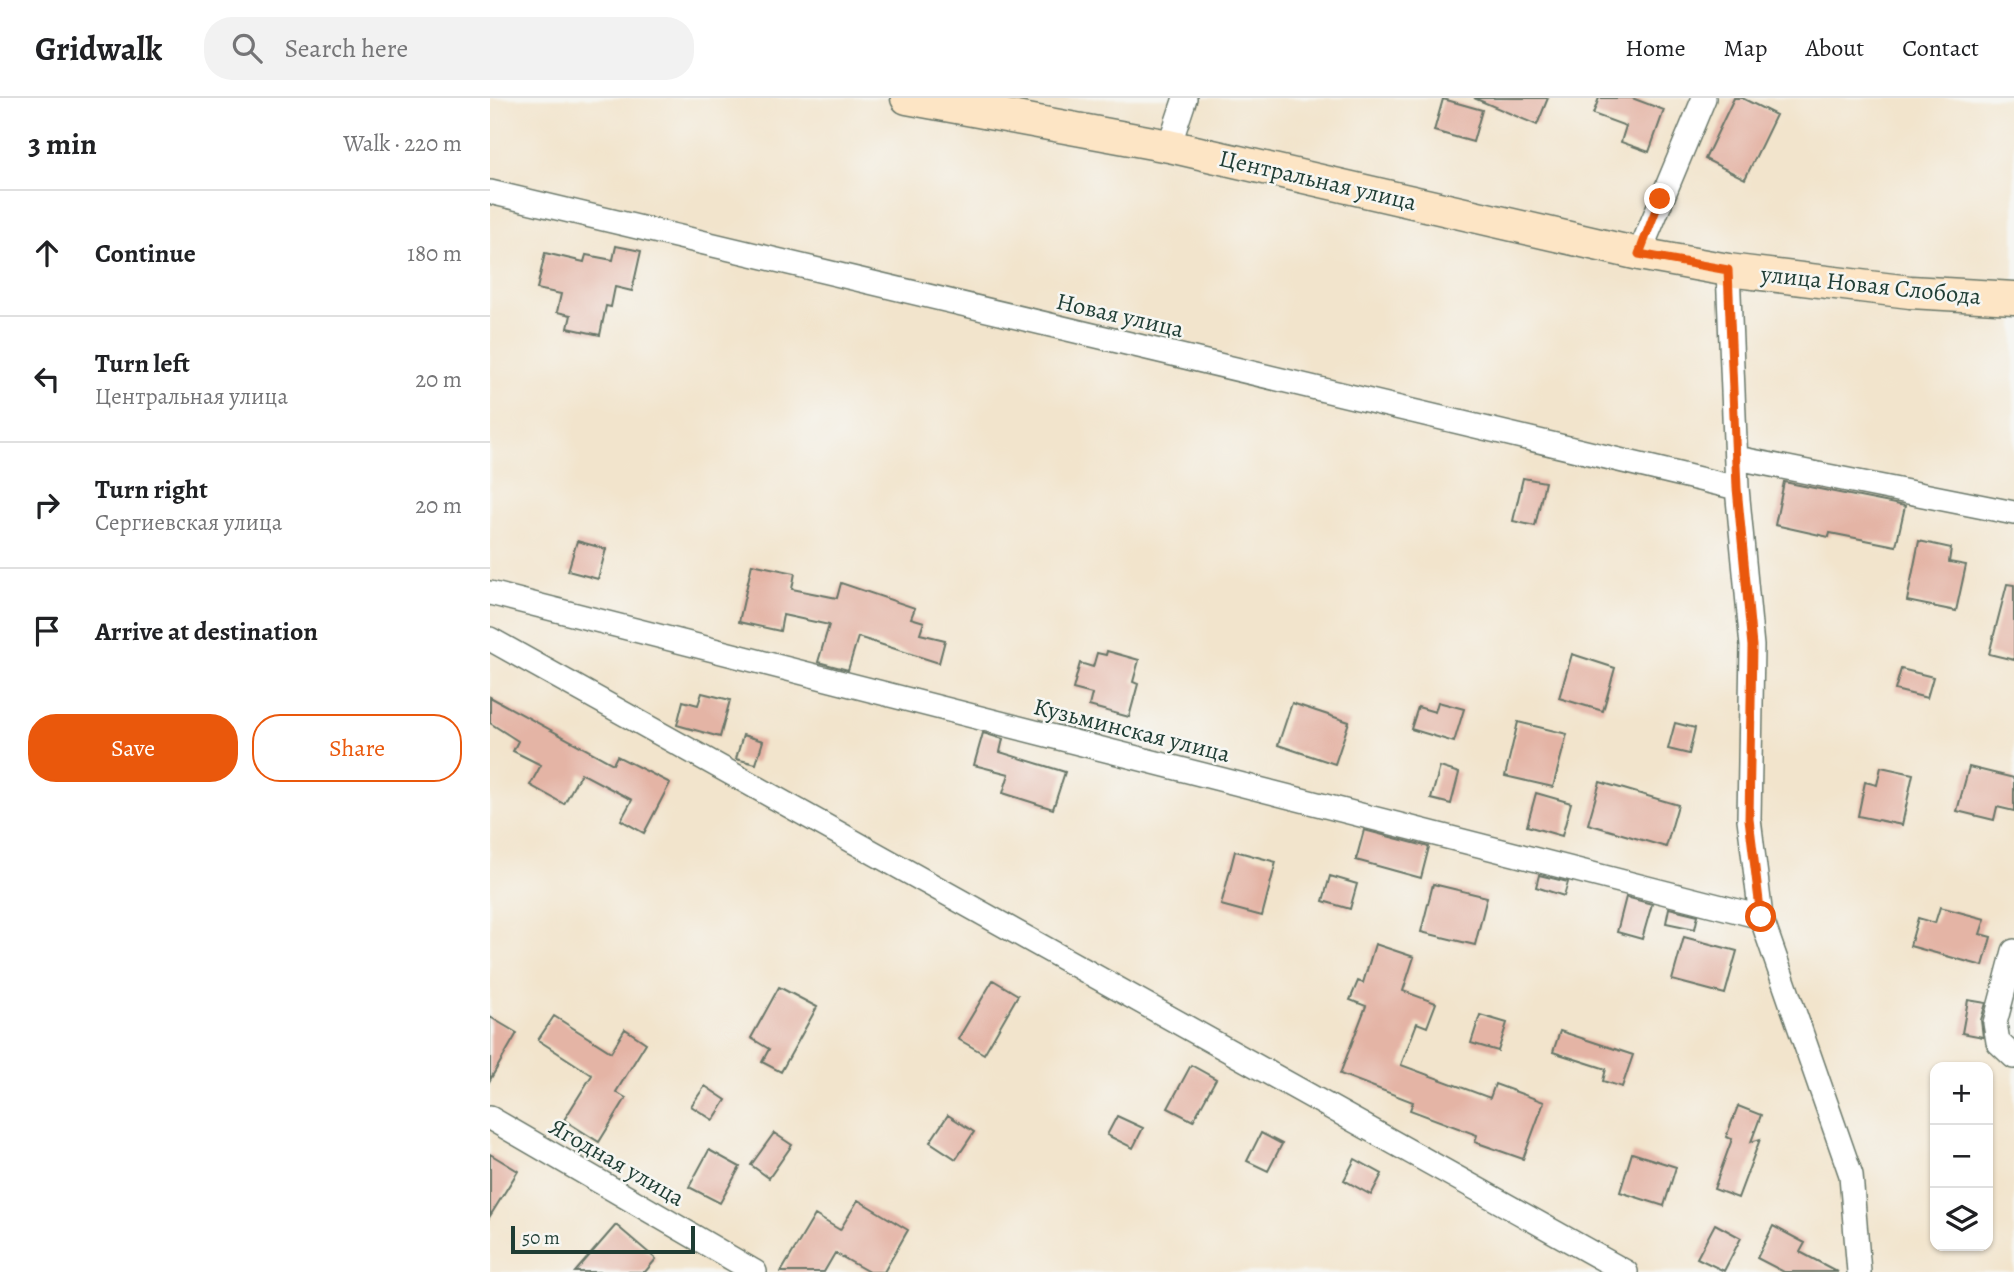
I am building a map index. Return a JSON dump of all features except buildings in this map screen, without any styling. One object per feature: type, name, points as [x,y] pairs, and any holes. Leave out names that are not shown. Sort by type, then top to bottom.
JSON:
[{"type":"street","name":"Центральная улица","points":[[907,98],[1169,146],[1639,254],[1728,270]]},
{"type":"street","points":[[1169,146],[1185,98]]},
{"type":"street","points":[[1639,254],[1704,98]]},
{"type":"street","name":"Новая улица","points":[[490,192],[1737,488]]},
{"type":"street","points":[[1728,270],[1737,488],[1752,646],[1749,819],[1761,917],[1852,1175],[1859,1272]]},
{"type":"street","name":"улица Новая Слобода","points":[[1728,270],[1910,292],[2014,298]]},
{"type":"street","points":[[1737,458],[2014,513]]},
{"type":"street","name":"Кузьминская улица","points":[[490,593],[1761,917]]},
{"type":"street","points":[[490,639],[1626,1272]]},
{"type":"street","points":[[2006,1050],[1995,1023],[2014,951]]},
{"type":"street","name":"Ягодная улица","points":[[490,1118],[755,1272]]},
{"type":"route","points":[[1660,199],[1639,254],[1728,270],[1737,488],[1752,646],[1749,819],[1761,917]]}]
